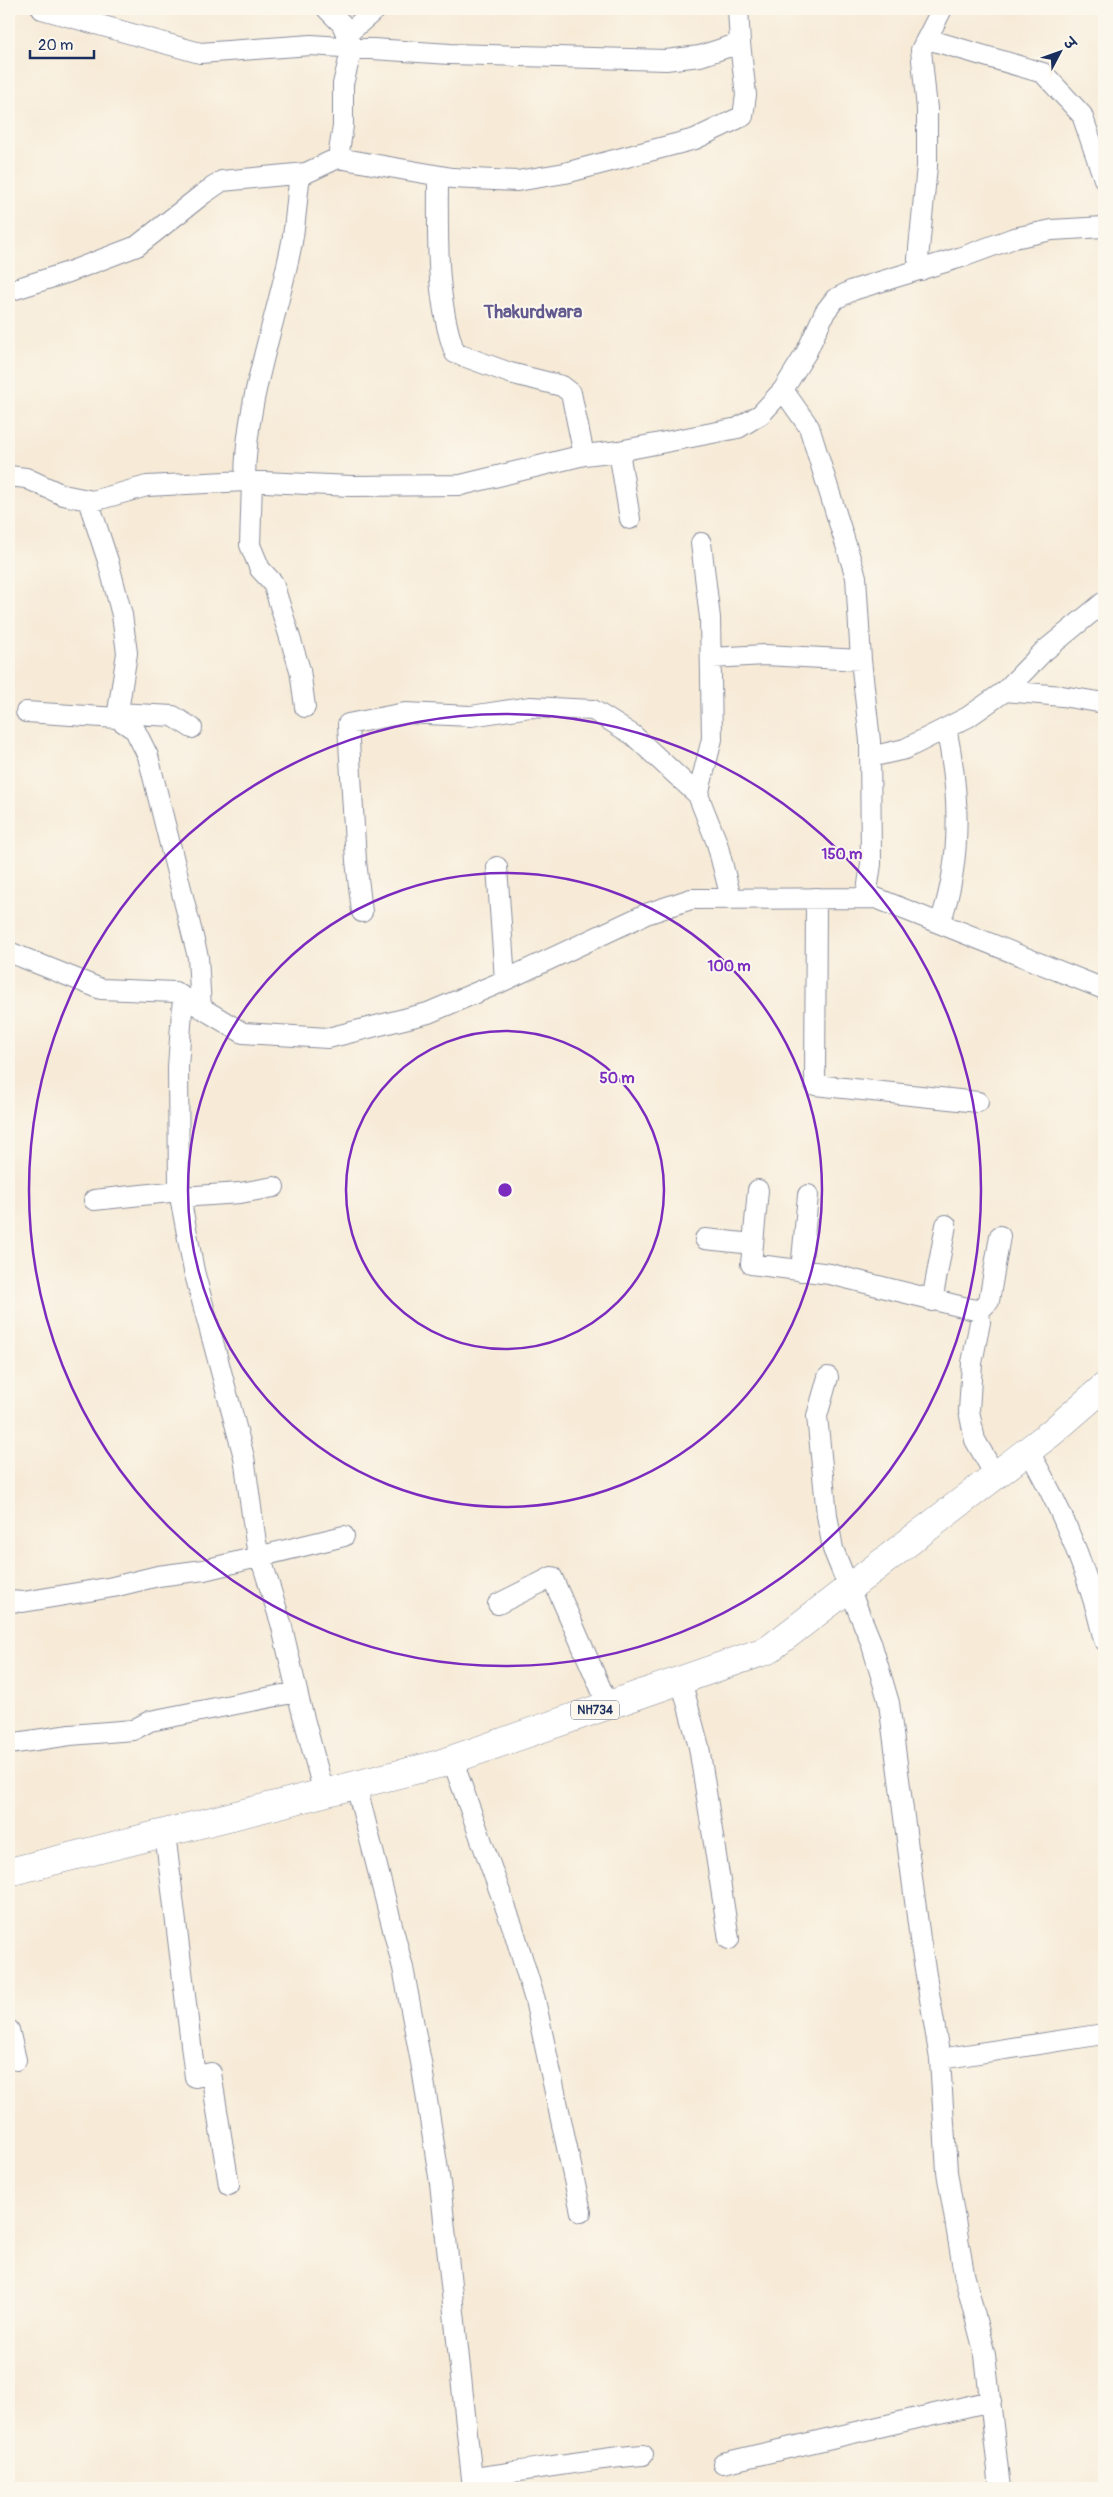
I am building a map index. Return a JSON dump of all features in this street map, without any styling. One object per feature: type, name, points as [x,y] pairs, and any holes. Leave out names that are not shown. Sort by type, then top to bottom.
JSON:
[{"type":"highway","name":"NH734","points":[[9,1872],[452,1759],[768,1650],[1028,1450],[1104,1387]]},
{"type":"street","points":[[42,9],[200,53],[349,41],[450,54],[666,60],[700,56],[740,43]]},
{"type":"street","points":[[327,9],[342,24],[349,41],[343,84],[343,126],[338,158]]},
{"type":"street","points":[[349,41],[376,9]]},
{"type":"street","points":[[9,291],[69,272],[137,246],[222,181],[306,173],[338,158],[438,176],[517,181],[565,173],[695,139],[743,116],[746,95],[738,9]]},
{"type":"street","points":[[921,270],[918,259],[927,166],[927,109],[921,50],[942,9]]},
{"type":"street","points":[[927,39],[1043,73],[1082,115],[1104,179]]},
{"type":"street","points":[[300,174],[292,241],[256,394],[245,462],[249,481],[250,545],[260,569],[273,583],[300,670],[305,707]]},
{"type":"street","points":[[438,176],[438,259],[450,338],[455,352],[510,373],[562,386],[571,393],[584,455]]},
{"type":"street","points":[[9,476],[26,478],[63,495],[94,501],[147,486],[249,481],[342,486],[461,485],[584,455],[620,451],[738,428],[761,414],[783,390],[806,353],[825,312],[835,299],[853,290],[921,270],[1014,238],[1052,230],[1104,228]]},
{"type":"street","points":[[783,390],[809,427],[856,577],[861,660],[870,741],[871,864],[866,898]]},
{"type":"street","points":[[620,451],[630,519]]},
{"type":"street","points":[[88,500],[122,615],[126,644],[127,653],[117,715]]},
{"type":"street","points":[[698,796],[712,739],[710,618],[701,543]]},
{"type":"street","points":[[870,757],[905,749],[946,728],[1005,691],[1043,652],[1104,602]]},
{"type":"street","points":[[712,658],[765,655],[861,660]]},
{"type":"street","points":[[1005,691],[1062,696],[1104,703]]},
{"type":"street","points":[[362,912],[355,852],[348,724],[405,713],[471,716],[530,706],[594,710],[633,735],[698,796],[717,843],[731,898]]},
{"type":"street","points":[[26,712],[173,716],[192,728]]},
{"type":"street","points":[[117,715],[135,730],[148,756],[198,956],[202,1008]]},
{"type":"street","points":[[940,923],[950,896],[956,857],[956,787],[946,728]]},
{"type":"street","points":[[497,867],[505,980]]},
{"type":"street","points":[[816,898],[815,1085],[978,1102]]},
{"type":"street","points":[[9,952],[101,989],[175,992],[243,1033],[328,1038],[428,1013],[505,980],[646,914],[692,899],[876,898],[1104,989]]},
{"type":"street","points":[[183,997],[178,1067],[180,1194],[194,1271],[244,1457],[256,1543],[281,1623],[324,1793]]},
{"type":"street","points":[[94,1200],[180,1194],[240,1193],[274,1187]]},
{"type":"street","points":[[758,1190],[751,1264],[830,1274],[932,1301],[979,1311]]},
{"type":"street","points":[[800,1271],[808,1195]]},
{"type":"street","points":[[932,1301],[946,1225]]},
{"type":"street","points":[[979,1311],[989,1301],[1000,1236]]},
{"type":"street","points":[[705,1239],[752,1244]]},
{"type":"street","points":[[979,1311],[980,1322],[972,1363],[970,1410],[976,1440],[995,1475]]},
{"type":"street","points":[[828,1377],[817,1416],[833,1549],[871,1642],[889,1703],[920,1939],[940,2059],[947,2172],[964,2274],[985,2355],[1000,2488]]},
{"type":"street","points":[[1028,1450],[1052,1490],[1085,1578],[1104,1640]]},
{"type":"street","points":[[9,1602],[23,1602],[113,1587],[158,1576],[204,1570],[344,1536]]},
{"type":"street","points":[[498,1604],[552,1577],[608,1705]]},
{"type":"street","points":[[681,1680],[699,1747],[729,1939]]},
{"type":"street","points":[[9,1744],[70,1735],[133,1730],[150,1721],[297,1692]]},
{"type":"street","points":[[452,1759],[512,1928],[535,2000],[581,2212]]},
{"type":"street","points":[[356,1785],[403,1968],[421,2062],[440,2183],[472,2483],[600,2458],[643,2455]]},
{"type":"street","points":[[165,1833],[195,2077],[211,2073],[229,2185]]},
{"type":"street","points":[[9,2030],[16,2060]]},
{"type":"street","points":[[940,2059],[1104,2034]]},
{"type":"street","points":[[723,2463],[990,2400]]},
{"type":"district","name":"Thakurdwara","points":[[533,312]]}]
